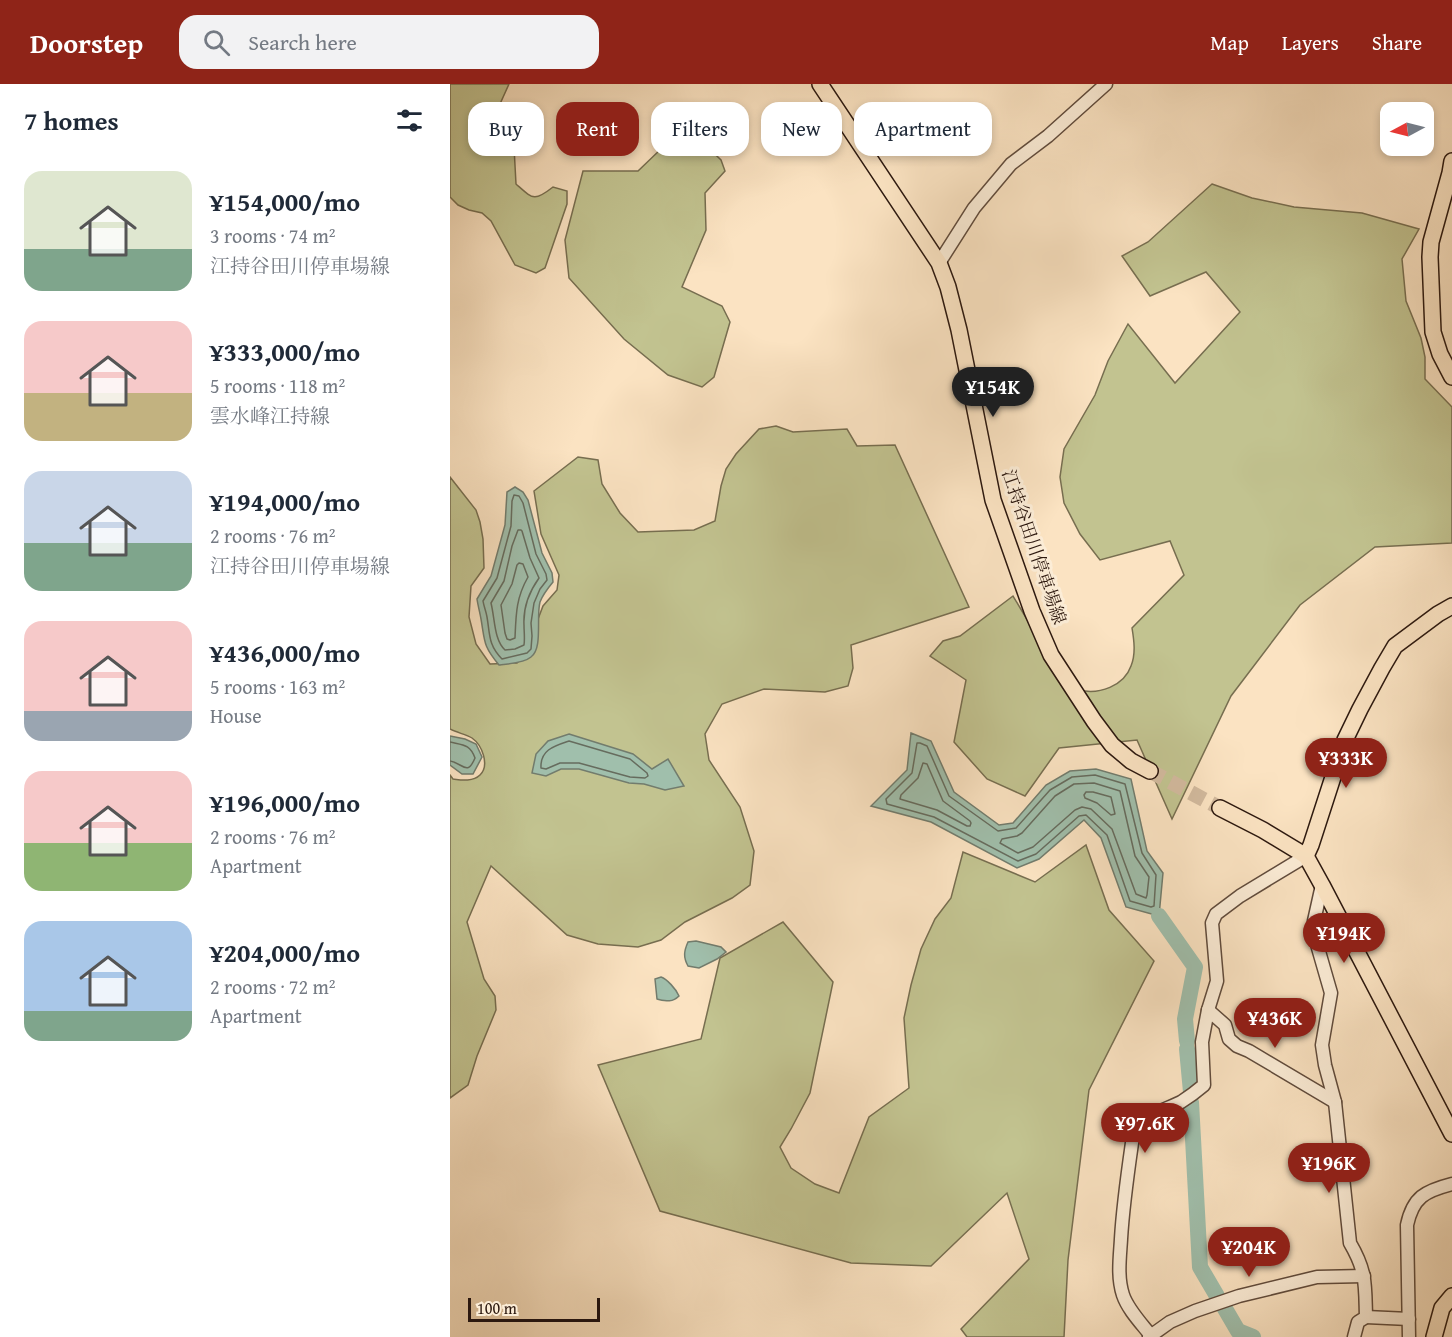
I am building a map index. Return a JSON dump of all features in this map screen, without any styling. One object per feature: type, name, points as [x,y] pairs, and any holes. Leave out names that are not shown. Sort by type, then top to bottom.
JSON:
[{"type":"main road","name":"江持谷田川停車場線","points":[[820,84],[939,263],[959,330],[993,500],[1032,611],[1051,655],[1094,722],[1112,745],[1131,761],[1150,771]]},
{"type":"main road","points":[[1452,161],[1431,242],[1430,257],[1433,332],[1440,354],[1452,377]]},
{"type":"main road","points":[[1306,856],[1345,740],[1382,668],[1395,646],[1452,606]]},
{"type":"main road","points":[[1220,808],[1306,856],[1452,1134]]},
{"type":"main road","points":[[1434,1337],[1442,1308],[1452,1296]]},
{"type":"street","points":[[939,263],[974,208],[1011,164],[1048,136],[1106,84]]},
{"type":"street","points":[[1306,856],[1240,896],[1216,914],[1212,923],[1217,981],[1208,1010],[1202,1042],[1204,1085],[1184,1101],[1143,1121],[1136,1128],[1124,1197],[1120,1281],[1129,1307],[1151,1336],[1170,1322],[1187,1314],[1239,1296],[1317,1277],[1364,1276]]},
{"type":"street","points":[[1322,885],[1314,927],[1317,946],[1331,993],[1322,1046],[1335,1102],[1350,1243],[1359,1259],[1364,1276],[1366,1317]]},
{"type":"street","points":[[1208,1010],[1225,1025],[1229,1039],[1237,1046],[1335,1102]]},
{"type":"street","points":[[1409,1337],[1407,1225],[1410,1212],[1425,1193],[1452,1184]]},
{"type":"street","points":[[1354,1337],[1358,1322],[1366,1317],[1408,1318]]},
{"type":"green space","points":[[450,84],[509,84],[501,102],[468,102],[468,156],[514,156],[516,184],[534,197],[542,195],[553,187],[567,191],[567,204],[545,268],[536,273],[515,265],[491,221],[482,213],[458,205],[450,197]]},
{"type":"green space","points":[[654,156],[717,156],[725,171],[705,193],[706,230],[682,287],[722,306],[730,322],[714,377],[702,387],[668,375],[624,339],[569,278],[565,240],[583,171],[638,171]]},
{"type":"green space","points":[[1212,184],[1252,198],[1294,207],[1362,213],[1419,229],[1402,259],[1406,301],[1421,338],[1425,357],[1425,379],[1452,407],[1452,543],[1375,547],[1300,605],[1231,696],[1172,819],[1137,740],[1059,748],[1025,796],[987,779],[954,742],[966,680],[930,656],[943,641],[960,636],[1013,596],[1066,685],[1077,690],[1102,690],[1117,684],[1128,673],[1134,652],[1132,628],[1184,575],[1170,541],[1100,560],[1080,534],[1064,503],[1060,477],[1064,449],[1095,395],[1108,361],[1128,324],[1175,383],[1240,312],[1206,272],[1150,296],[1122,256],[1148,242]]},
{"type":"green space","points":[[776,426],[793,432],[847,429],[857,446],[895,445],[969,607],[851,645],[853,668],[848,686],[825,692],[764,689],[722,704],[705,734],[709,760],[740,807],[754,851],[750,885],[732,898],[685,922],[661,940],[638,947],[598,944],[567,935],[491,866],[467,922],[484,979],[495,996],[496,1010],[468,1085],[450,1098],[450,775],[453,779],[474,779],[483,771],[484,755],[476,741],[450,729],[450,477],[476,510],[483,539],[484,568],[471,586],[469,617],[476,644],[490,664],[517,663],[531,650],[535,627],[543,606],[557,590],[559,575],[541,534],[534,491],[578,457],[598,460],[602,484],[620,513],[638,532],[694,530],[715,521],[726,469],[736,454],[759,429]]},
{"type":"green space","points":[[1086,845],[1109,910],[1154,961],[1089,1090],[1068,1260],[1064,1337],[967,1337],[961,1329],[1029,1259],[1007,1193],[931,1266],[851,1263],[660,1211],[598,1065],[701,1039],[720,958],[783,922],[833,982],[810,1093],[780,1147],[791,1168],[815,1184],[839,1193],[869,1117],[909,1088],[904,1018],[911,985],[921,949],[935,919],[951,898],[963,852],[1035,882]]},
{"type":"water","points":[[515,487],[523,492],[528,500],[542,553],[552,573],[553,582],[540,602],[535,653],[524,661],[499,665],[486,643],[477,599],[491,576],[505,525],[507,492]]},
{"type":"water","points":[[911,733],[931,741],[954,792],[999,825],[1013,823],[1046,785],[1070,771],[1096,769],[1131,779],[1147,851],[1163,873],[1159,916],[1126,907],[1101,838],[1084,820],[1039,859],[1017,868],[931,822],[871,806],[907,770]]},
{"type":"water","points":[[569,734],[633,754],[652,769],[668,759],[684,786],[665,790],[579,769],[561,769],[546,776],[532,773],[536,754],[548,741]]},
{"type":"water","points":[[450,736],[476,744],[482,757],[473,774],[462,774],[450,765]]},
{"type":"water","points":[[696,941],[721,947],[726,952],[699,968],[688,966],[685,957],[686,948],[688,942]]},
{"type":"water","points":[[661,977],[676,990],[679,996],[674,1000],[657,999],[655,979]]},
{"type":"waterway","points":[[1159,916],[1195,967],[1185,1019],[1187,1041]]},
{"type":"waterway","points":[[1187,1049],[1191,1092]]},
{"type":"waterway","points":[[1191,1102],[1200,1267],[1217,1296]]},
{"type":"waterway","points":[[1224,1307],[1238,1331],[1253,1337]]},
{"type":"tunnel","points":[[1150,771],[1220,808]]}]
